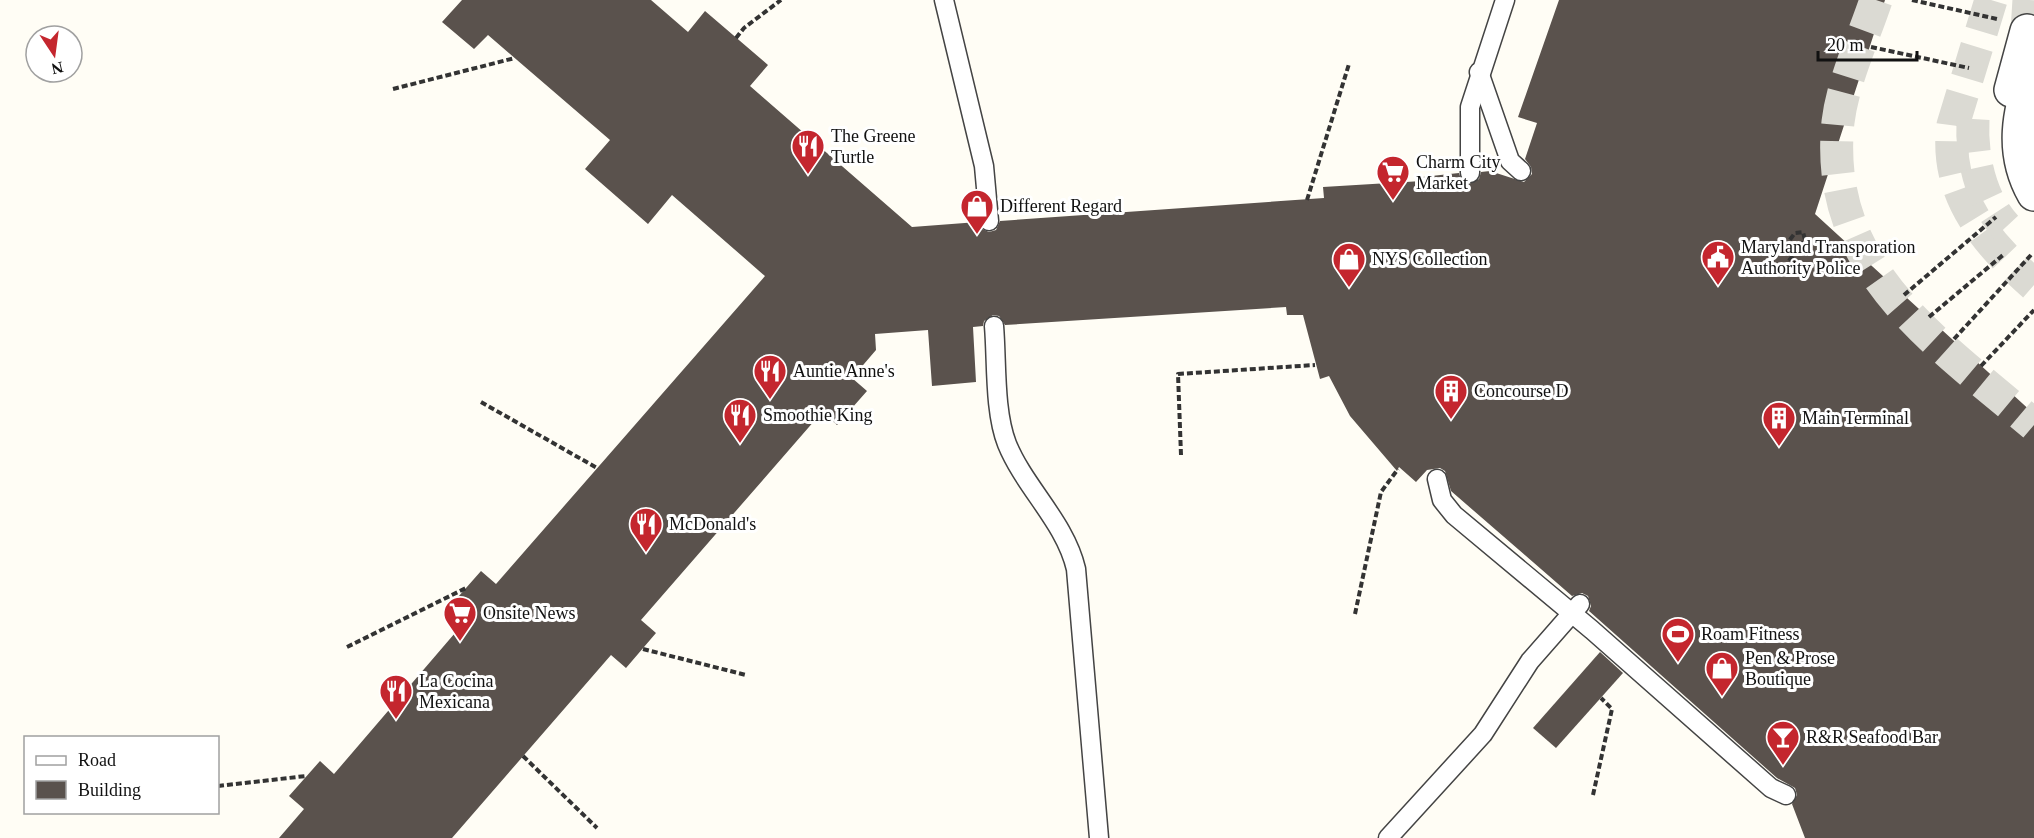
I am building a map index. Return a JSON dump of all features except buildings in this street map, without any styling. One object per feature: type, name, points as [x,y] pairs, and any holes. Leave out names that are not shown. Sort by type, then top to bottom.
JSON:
[{"type":"street","points":[[2015,26],[2006,110],[2008,123],[2019,143]]},
{"type":"street","points":[[2034,68],[2022,104],[2019,143],[2024,172],[2034,194]]},
{"type":"lane","points":[[944,0],[984,166],[989,221]]},
{"type":"lane","points":[[1470,172],[1470,108],[1479,72],[1505,0]]},
{"type":"lane","points":[[1479,72],[1510,161],[1521,171]]},
{"type":"lane","points":[[994,326],[1000,413],[1007,444],[1069,548],[1076,569],[1099,838]]},
{"type":"lane","points":[[1437,479],[1445,507],[1575,608],[1771,788],[1786,795]]},
{"type":"lane","points":[[1388,838],[1483,734],[1530,662],[1575,608]]},
{"type":"path","points":[[736,38],[744,28],[781,0]]},
{"type":"path","points":[[1912,0],[2015,26]]},
{"type":"path","points":[[1871,47],[1969,68]]},
{"type":"path","points":[[393,89],[515,58]]},
{"type":"path","points":[[1307,200],[1349,64]]},
{"type":"path","points":[[1904,295],[1996,217]]},
{"type":"path","points":[[1779,254],[1795,233],[1803,232],[1805,240],[1788,262]]},
{"type":"path","points":[[1929,317],[2003,255]]},
{"type":"path","points":[[1954,339],[2031,255]]},
{"type":"path","points":[[1981,366],[2034,310]]},
{"type":"path","points":[[1181,455],[1178,374],[1315,365]]},
{"type":"path","points":[[481,402],[597,468]]},
{"type":"path","points":[[1355,614],[1382,492],[1398,469]]},
{"type":"path","points":[[347,647],[465,588]]},
{"type":"path","points":[[643,649],[746,675]]},
{"type":"path","points":[[1593,795],[1612,709],[1601,698]]},
{"type":"path","points":[[523,756],[597,828]]},
{"type":"path","points":[[219,786],[306,776]]},
{"type":"tunnel","points":[[1876,0],[1849,76],[1838,122],[1838,174],[1849,220],[1868,260],[1894,297],[1925,331],[2034,425]]},
{"type":"tunnel","points":[[1991,0],[1953,125],[1952,150],[1955,173],[1962,194],[1984,233],[2016,269],[2034,285]]},
{"type":"tunnel","points":[[2027,31],[2029,0]]},
{"type":"tunnel","points":[[1973,119],[1974,148],[1979,176],[1990,204],[2006,227]]},
{"type":"place","name":"The Greene Turtle","points":[[808,175]]},
{"type":"place","name":"Charm City Market","points":[[1393,201]]},
{"type":"place","name":"Different Regard","points":[[977,235]]},
{"type":"place","name":"Maryland Transporation Authority Police","points":[[1718,286]]},
{"type":"place","name":"NYS Collection","points":[[1349,288]]},
{"type":"place","name":"Auntie Anne's","points":[[770,400]]},
{"type":"place","name":"Concourse D","points":[[1451,420]]},
{"type":"place","name":"Smoothie King","points":[[740,444]]},
{"type":"place","name":"Main Terminal","points":[[1779,447]]},
{"type":"place","name":"McDonald's","points":[[646,553]]},
{"type":"place","name":"Onsite News","points":[[460,642]]},
{"type":"place","name":"Roam Fitness","points":[[1678,663]]},
{"type":"place","name":"Pen & Prose Boutique","points":[[1722,697]]},
{"type":"place","name":"La Cocina Mexicana","points":[[396,720]]},
{"type":"place","name":"R&R Seafood Bar","points":[[1783,766]]}]
